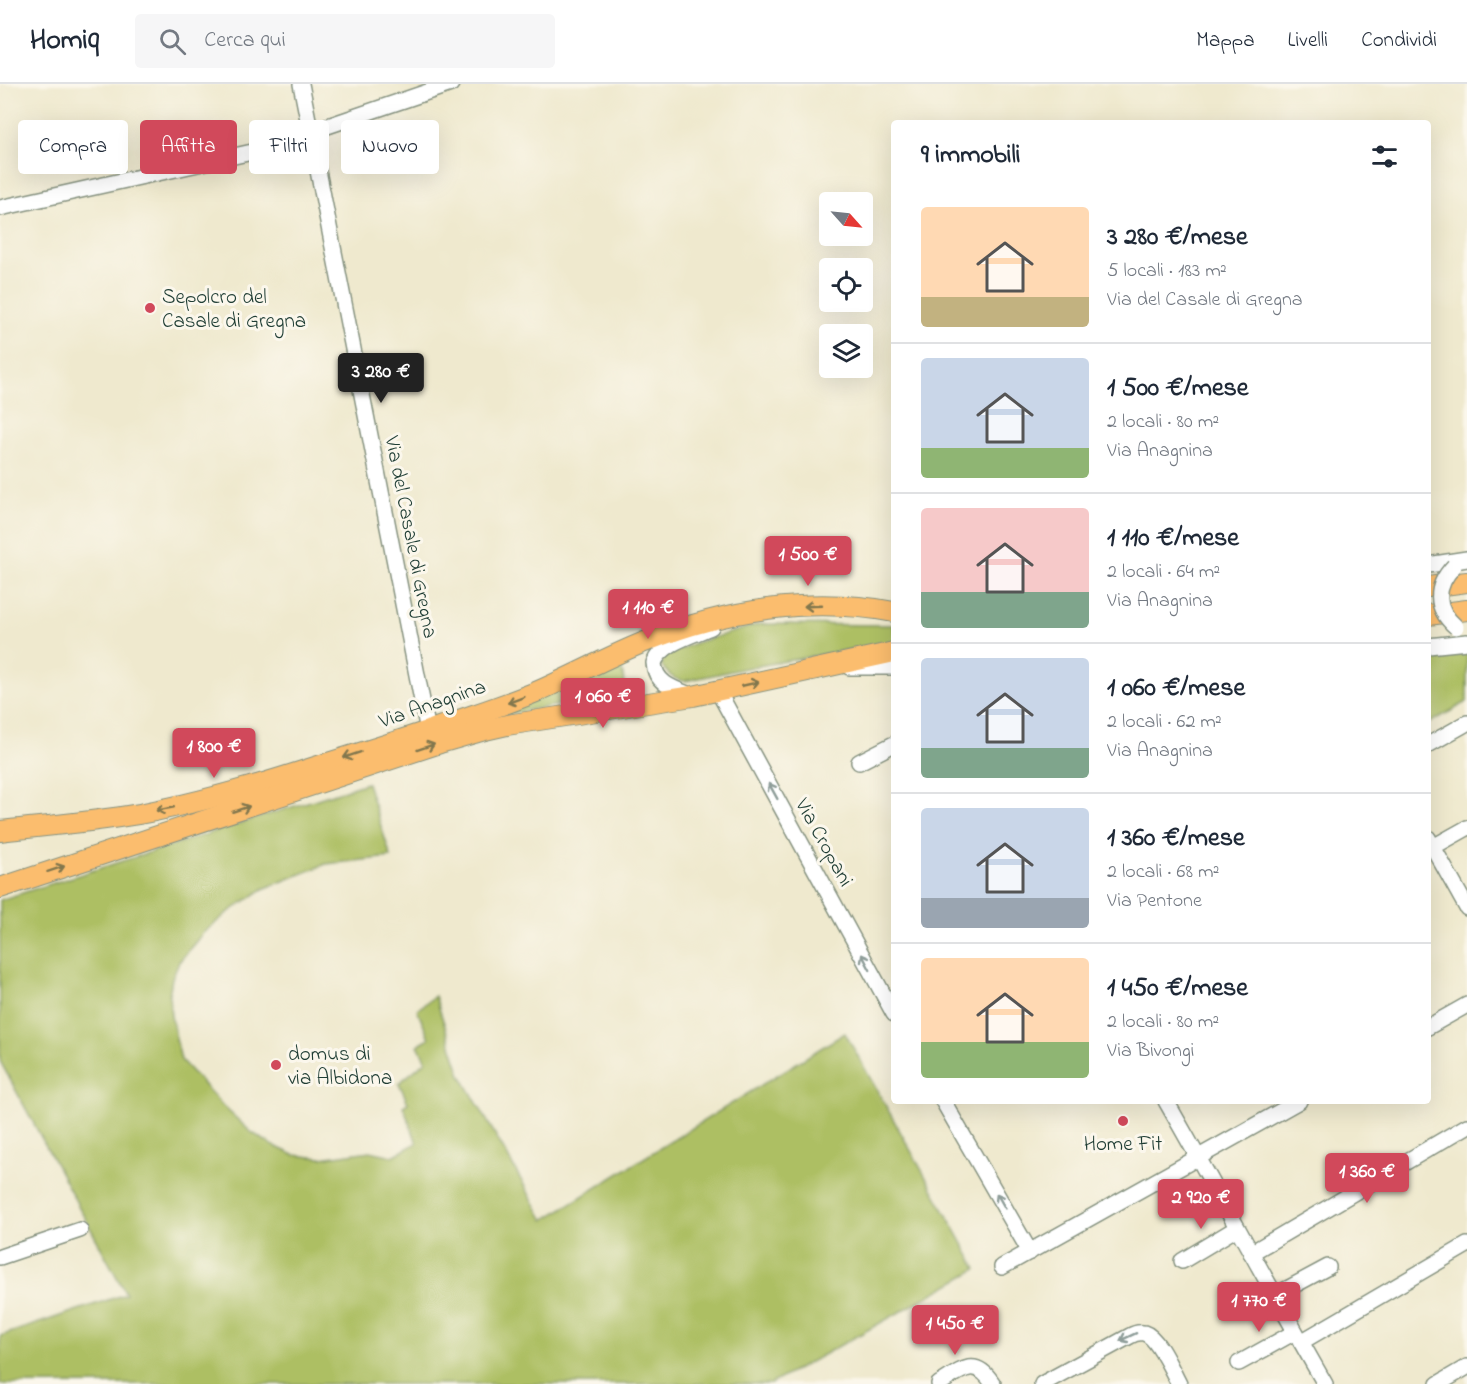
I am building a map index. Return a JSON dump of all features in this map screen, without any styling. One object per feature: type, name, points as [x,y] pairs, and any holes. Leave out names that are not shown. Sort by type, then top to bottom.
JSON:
[{"type":"main road","points":[[1431,587],[1467,582]]},
{"type":"main road","name":"Via Anagnina","points":[[0,831],[121,817],[247,789],[428,730],[532,693],[655,638],[747,612],[812,606],[871,607],[891,611]]},
{"type":"main road","points":[[1431,615],[1467,610]]},
{"type":"main road","name":"Via Anagnina","points":[[0,888],[485,730],[693,696],[891,653]]},
{"type":"street","name":"Via del Casale di Gregna","points":[[301,84],[307,120]]},
{"type":"street","points":[[329,129],[451,84]]},
{"type":"street","points":[[0,208],[249,150]]},
{"type":"street","name":"Via del Casale di Gregna","points":[[318,174],[428,730]]},
{"type":"street","points":[[1431,565],[1461,562]]},
{"type":"street","points":[[1461,562],[1443,581],[1440,597],[1445,615],[1462,629]]},
{"type":"street","name":"Via Anagnina","points":[[871,607],[891,607]]},
{"type":"street","points":[[693,696],[659,679],[654,667],[655,658],[665,648],[747,612]]},
{"type":"street","points":[[1431,646],[1467,642]]},
{"type":"street","name":"Via Anagnina","points":[[825,667],[891,666]]},
{"type":"street","name":"Via Cropani","points":[[718,691],[891,1008]]},
{"type":"street","points":[[1431,743],[1467,723]]},
{"type":"street","points":[[859,762],[891,746]]},
{"type":"street","points":[[1467,828],[1431,843],[1467,908]]},
{"type":"street","points":[[1431,1025],[1467,1005]]},
{"type":"street","points":[[945,1104],[1030,1252]]},
{"type":"street","points":[[1168,1104],[1325,1384]]},
{"type":"street","points":[[1002,1267],[1294,1104]]},
{"type":"street","points":[[1251,1253],[1467,1126]]},
{"type":"street","points":[[1182,1261],[1237,1228]]},
{"type":"street","points":[[0,1257],[80,1230]]},
{"type":"street","points":[[1239,1363],[1298,1337],[1467,1245]]},
{"type":"street","points":[[1274,1296],[1328,1267]]},
{"type":"street","points":[[1042,1384],[1130,1336],[1142,1333],[1150,1336],[1157,1344],[1179,1384]]},
{"type":"street","points":[[1438,1384],[1467,1367]]},
{"type":"street","points":[[939,1384],[964,1370],[979,1368],[985,1372],[993,1384]]},
{"type":"green space","points":[[760,624],[891,625],[891,643],[685,681],[671,676],[661,665],[666,655],[695,643]]},
{"type":"green space","points":[[1467,653],[1467,702],[1431,722],[1431,657]]},
{"type":"green space","points":[[620,661],[627,694],[487,717]]},
{"type":"green space","points":[[367,783],[391,857],[326,864],[263,889],[203,933],[179,962],[172,978],[169,996],[171,1016],[181,1060],[223,1106],[251,1132],[294,1155],[321,1158],[370,1151],[393,1156],[417,1143],[403,1106],[408,1103],[399,1083],[426,1061],[418,1045],[429,1038],[417,1010],[435,996],[461,1075],[544,1220],[845,1033],[977,1269],[771,1384],[0,1384],[0,1336],[126,1294],[0,1061],[0,900]]},
{"type":"place","name":"Sepolcro del Casale di Gregna","points":[[150,308]]},
{"type":"place","name":"domus di via Albidona","points":[[276,1065]]},
{"type":"place","name":"Home Fit","points":[[1123,1121]]}]
